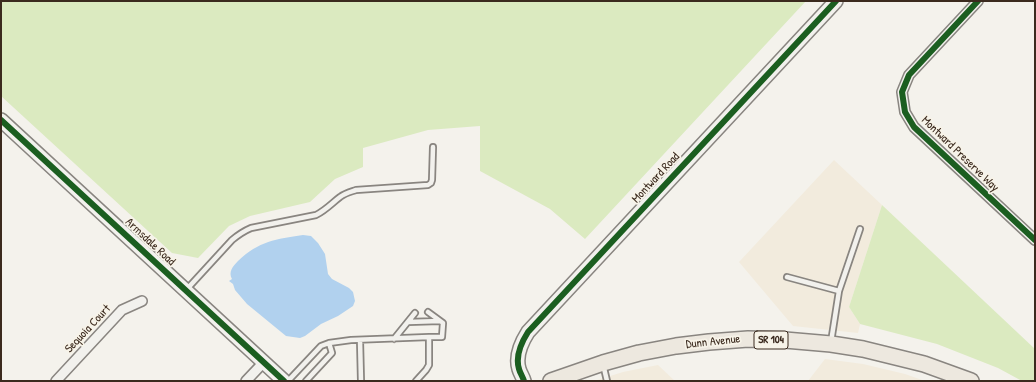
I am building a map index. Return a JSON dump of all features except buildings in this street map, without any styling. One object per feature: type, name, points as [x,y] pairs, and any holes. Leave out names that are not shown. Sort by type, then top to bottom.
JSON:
[{"type":"main road","name":"Dunn Avenue","points":[[551,381],[603,363],[646,352],[676,346],[748,339],[785,340],[831,344],[863,349],[924,364],[951,378],[971,381]]},
{"type":"street","name":"Montward Road","points":[[524,381],[519,369],[518,358],[522,340],[528,332],[836,1]]},
{"type":"street","name":"Montward Preserve Way","points":[[978,1],[909,75],[902,92],[905,112],[914,127],[1035,240]]},
{"type":"street","name":"Armsdale Road","points":[[1,120],[284,381]]},
{"type":"street","name":"Sequoia Court","points":[[56,381],[122,310],[142,301]]},
{"type":"street","points":[[246,381],[264,362]]},
{"type":"lane","points":[[186,290],[232,240],[244,231],[251,228],[316,215],[323,212],[347,193],[356,190],[428,186],[432,180],[433,147]]},
{"type":"lane","points":[[831,344],[840,291],[860,229]]},
{"type":"lane","points":[[787,277],[840,291]]},
{"type":"lane","points":[[288,381],[321,346],[329,343],[394,338],[442,337],[443,323],[428,312]]},
{"type":"lane","points":[[394,338],[416,313]]},
{"type":"lane","points":[[408,322],[440,321]]},
{"type":"lane","points":[[416,381],[429,365],[429,338]]},
{"type":"lane","points":[[360,340],[361,381]]},
{"type":"lane","points":[[306,381],[332,353],[329,343]]},
{"type":"lane","points":[[603,363],[606,381]]},
{"type":"shaded area","points":[[834,160],[882,205],[849,307],[860,324],[858,333],[793,326],[739,262]]},
{"type":"shaded area","points":[[825,359],[863,364],[905,374],[925,381],[808,381]]},
{"type":"shaded area","points":[[658,365],[675,381],[594,381],[623,372]]},
{"type":"green space","points":[[1,1],[806,1],[585,239],[550,209],[480,171],[480,126],[428,130],[363,148],[363,167],[335,179],[310,202],[250,216],[229,226],[198,258],[172,253],[1,96]]},
{"type":"green space","points":[[882,205],[1035,349],[1035,381],[1022,381],[998,368],[937,344],[860,324],[849,307]]},
{"type":"water","points":[[303,235],[311,236],[318,243],[325,254],[328,274],[332,279],[349,288],[353,292],[355,301],[353,306],[300,338],[286,336],[247,304],[235,290],[233,284],[229,281],[232,279],[231,272],[234,265],[253,249],[268,242]]},
{"type":"cycle path","points":[[524,381],[519,369],[518,354],[528,332],[836,1]]},
{"type":"cycle path","points":[[978,1],[909,75],[902,92],[905,112],[914,127],[1035,240]]},
{"type":"cycle path","points":[[1,120],[284,381]]}]
